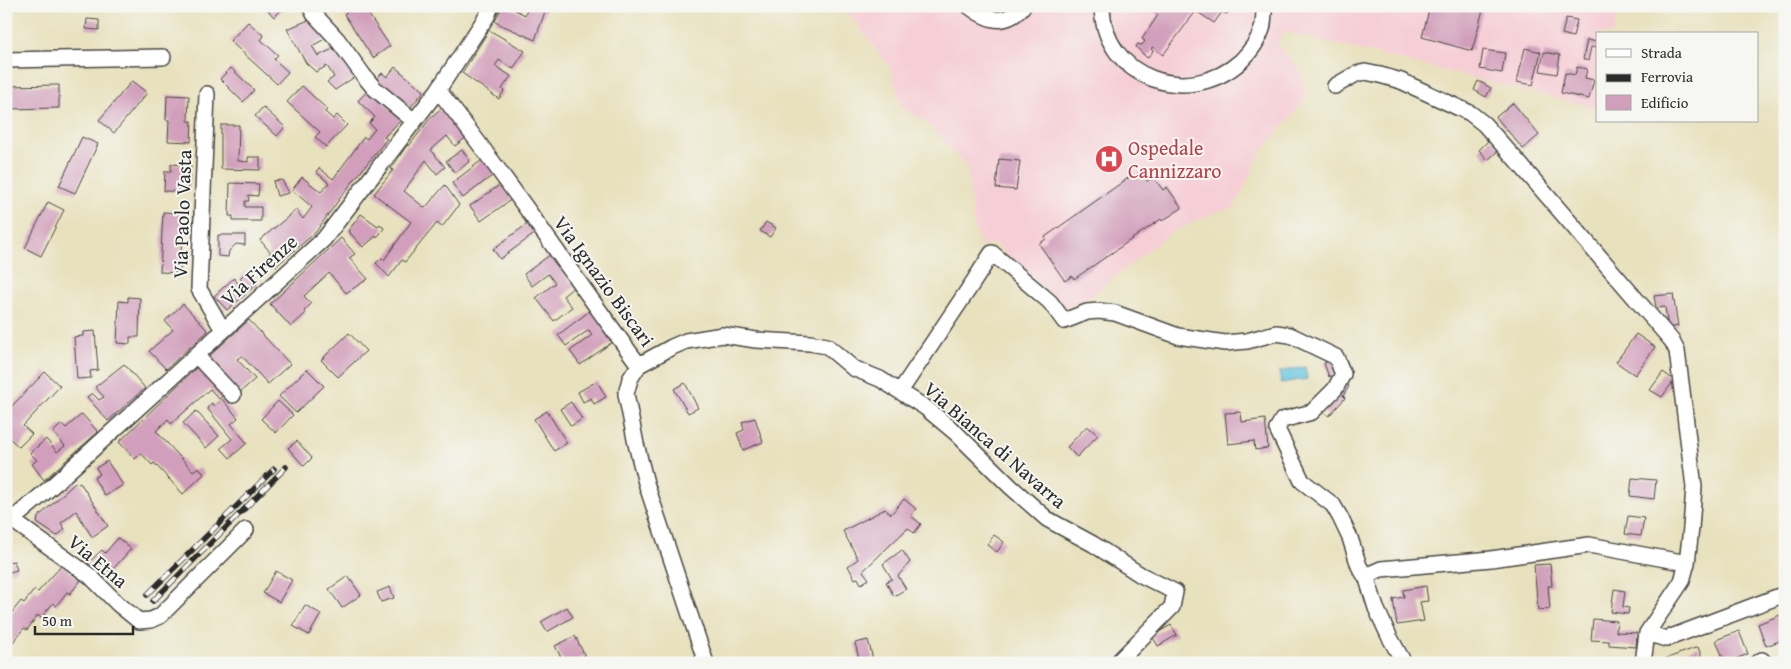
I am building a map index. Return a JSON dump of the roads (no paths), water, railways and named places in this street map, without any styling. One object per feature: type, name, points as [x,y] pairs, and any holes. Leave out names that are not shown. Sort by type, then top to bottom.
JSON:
[{"type":"street","points":[[310,6],[314,14],[337,39],[374,88],[414,121]]},
{"type":"street","name":"Via Firenze","points":[[9,521],[50,488],[324,239],[438,90],[477,32],[491,6]]},
{"type":"street","points":[[969,6],[979,14],[992,20],[1007,19],[1014,16],[1023,6]]},
{"type":"street","points":[[1102,6],[1103,19],[1111,42],[1117,53],[1128,64],[1148,77],[1184,85],[1201,82],[1226,72],[1248,54],[1258,40],[1263,27],[1264,6]]},
{"type":"street","points":[[6,60],[163,57]]},
{"type":"street","points":[[1335,86],[1356,74],[1366,72],[1401,81],[1470,113],[1484,124],[1518,162],[1672,340],[1677,351],[1692,461],[1694,487],[1692,528],[1687,563],[1682,581],[1647,633],[1643,663]]},
{"type":"street","name":"Via Ignazio Biscari","points":[[438,90],[482,145],[588,298],[639,365],[630,378],[626,394],[636,444],[646,483],[706,663]]},
{"type":"street","name":"Via Paolo Vasta","points":[[207,94],[199,289],[223,330]]},
{"type":"street","points":[[900,390],[992,252],[1050,302],[1064,321],[1087,312],[1115,313],[1178,336],[1212,342],[1234,343],[1276,333],[1290,335],[1336,356],[1343,374],[1335,389],[1312,412],[1282,420],[1277,429],[1302,481],[1333,505],[1350,538],[1359,566],[1367,579],[1376,608],[1396,651],[1404,663]]},
{"type":"street","name":"Via Bianca di Navarra","points":[[639,365],[686,341],[723,335],[756,340],[810,343],[828,346],[853,368],[862,373],[880,378],[900,390],[926,408],[956,433],[1047,519],[1093,544],[1141,575],[1175,592],[1172,607],[1116,663]]},
{"type":"street","points":[[196,355],[233,395]]},
{"type":"street","name":"Via Etna","points":[[9,521],[90,576],[118,604],[139,621],[151,620],[160,616],[246,530]]},
{"type":"street","points":[[1367,579],[1372,573],[1381,568],[1491,559],[1589,545],[1687,563]]},
{"type":"street","points":[[1647,633],[1666,639],[1785,594]]},
{"type":"water","points":[[1305,367],[1307,379],[1281,383],[1279,372]]},
{"type":"railway","points":[[153,601],[286,467]]},
{"type":"railway","points":[[147,595],[274,469]]},
{"type":"place","name":"Ospedale Cannizzaro","points":[[1109,159]]}]
